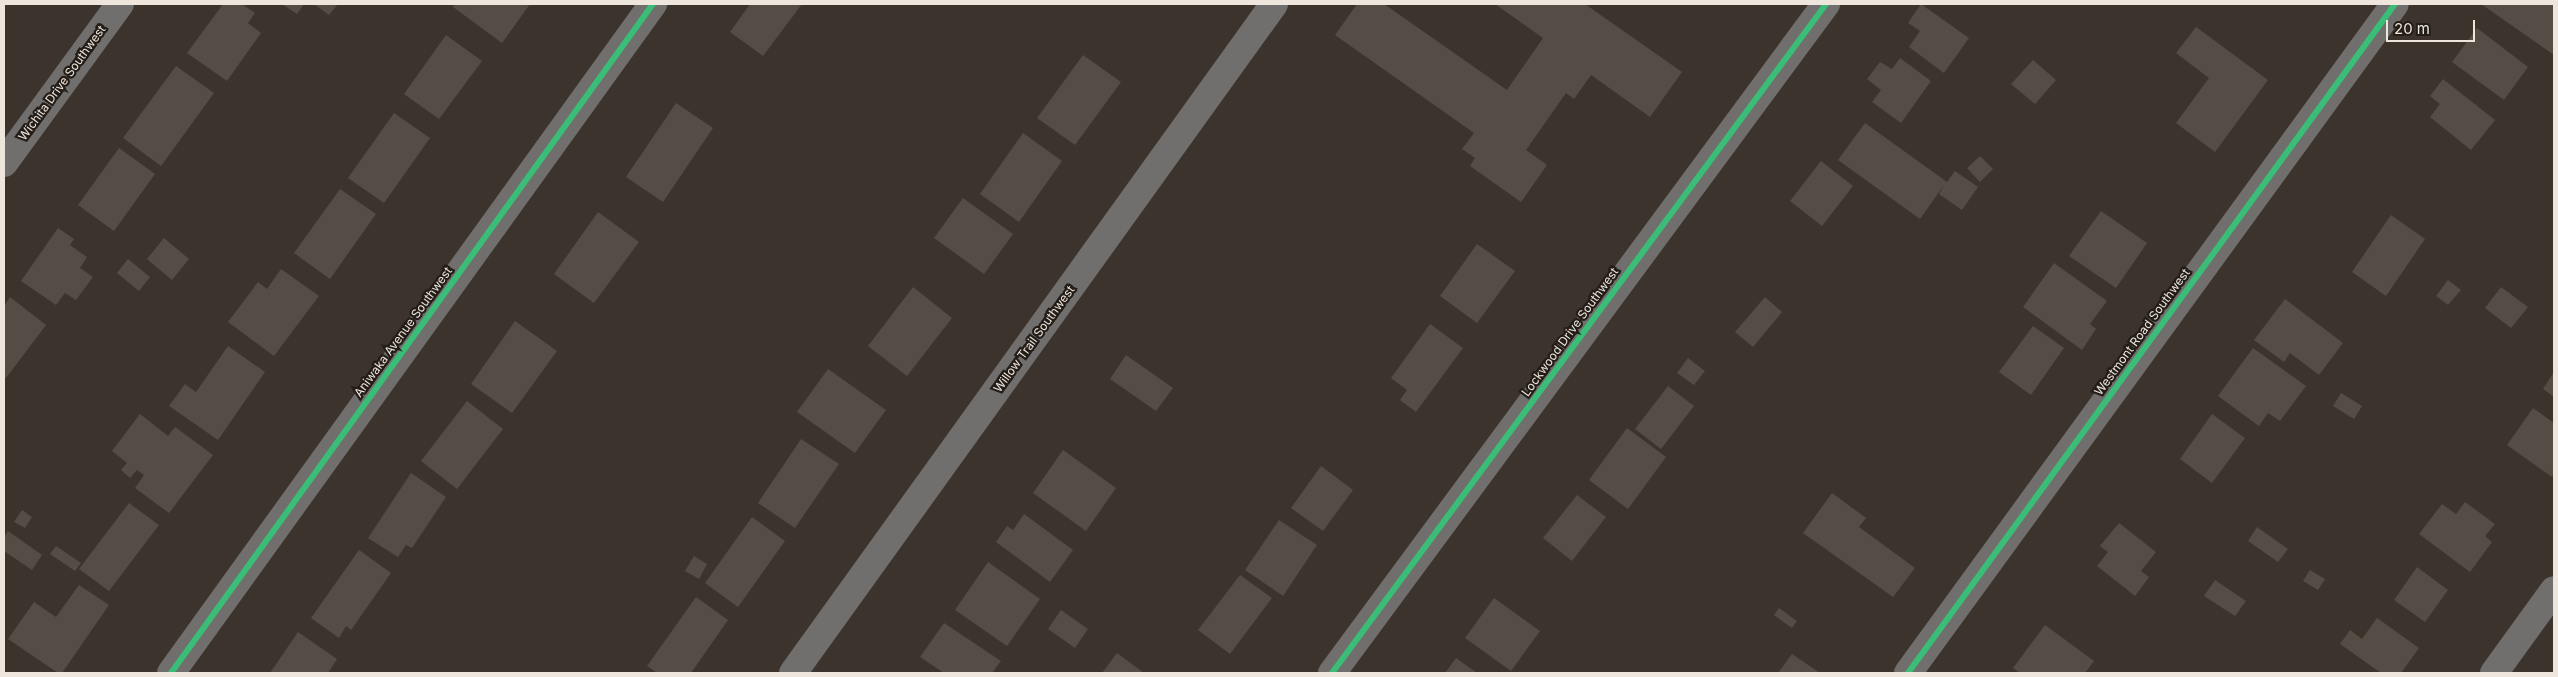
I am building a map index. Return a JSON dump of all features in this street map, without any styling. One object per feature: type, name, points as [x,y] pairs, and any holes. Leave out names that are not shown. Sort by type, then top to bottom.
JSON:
[{"type":"street","name":"Wichita Drive Southwest","points":[[4,163],[120,4]]},
{"type":"street","name":"Aniwaka Avenue Southwest","points":[[171,673],[653,4]]},
{"type":"street","name":"Willow Trail Southwest","points":[[793,673],[1274,4]]},
{"type":"street","name":"Lockwood Drive Southwest","points":[[1332,673],[1826,4]]},
{"type":"street","name":"Westmont Road Southwest","points":[[1908,673],[2395,4]]},
{"type":"street","points":[[2494,673],[2554,590]]},
{"type":"building","points":[[223,4],[242,4],[255,13],[248,23],[261,33],[227,81],[187,53]]},
{"type":"building","points":[[282,4],[304,4],[297,14]]},
{"type":"building","points":[[314,4],[338,4],[329,15]]},
{"type":"building","points":[[455,4],[530,4],[502,43],[453,7]]},
{"type":"building","points":[[750,4],[802,4],[763,56],[730,32]]},
{"type":"building","points":[[1357,4],[1384,4],[1507,90],[1543,38],[1495,4],[1585,4],[1682,72],[1650,117],[1591,75],[1574,99],[1566,93],[1526,150],[1547,165],[1521,202],[1470,166],[1475,158],[1462,149],[1474,133],[1335,35]]},
{"type":"building","points":[[1921,4],[1969,38],[1944,73],[1909,47],[1920,31],[1908,23]]},
{"type":"building","points":[[2481,4],[2554,5],[2554,55]]},
{"type":"building","points":[[2196,27],[2268,80],[2215,152],[2176,123],[2209,78],[2176,53]]},
{"type":"building","points":[[2477,28],[2528,67],[2504,100],[2452,62]]},
{"type":"building","points":[[446,35],[482,61],[439,119],[404,94]]},
{"type":"building","points":[[1083,55],[1121,82],[1075,145],[1037,118]]},
{"type":"building","points":[[1900,58],[1931,81],[1901,123],[1872,102],[1881,90],[1867,79],[1880,62],[1892,69]]},
{"type":"building","points":[[2033,60],[2056,80],[2035,104],[2011,84]]},
{"type":"building","points":[[176,66],[214,93],[161,166],[123,138]]},
{"type":"building","points":[[2443,79],[2495,120],[2471,150],[2430,117],[2440,104],[2430,96]]},
{"type":"building","points":[[676,103],[713,128],[663,202],[626,177]]},
{"type":"building","points":[[394,113],[430,138],[384,203],[348,178]]},
{"type":"building","points":[[1865,123],[1947,182],[1955,171],[1978,187],[1962,210],[1939,194],[1944,185],[1920,219],[1838,160]]},
{"type":"building","points":[[1023,133],[1062,161],[1019,222],[980,194]]},
{"type":"building","points":[[119,148],[155,174],[114,231],[78,205]]},
{"type":"building","points":[[1980,156],[1993,169],[1980,182],[1967,168]]},
{"type":"building","points":[[1821,161],[1853,186],[1822,226],[1790,201]]},
{"type":"building","points":[[340,189],[376,214],[330,279],[294,253]]},
{"type":"building","points":[[963,198],[1013,234],[984,274],[934,238]]},
{"type":"building","points":[[2101,211],[2147,243],[2116,288],[2069,256]]},
{"type":"building","points":[[598,212],[639,242],[594,303],[554,274]]},
{"type":"building","points":[[2391,215],[2425,239],[2386,296],[2352,272]]},
{"type":"building","points":[[58,228],[74,239],[70,245],[87,257],[80,268],[93,277],[76,300],[65,293],[56,305],[21,281]]},
{"type":"building","points":[[164,238],[189,259],[172,280],[147,259]]},
{"type":"building","points":[[1477,244],[1515,271],[1477,323],[1440,296]]},
{"type":"building","points":[[128,259],[150,277],[139,291],[117,273]]},
{"type":"building","points":[[2054,263],[2107,301],[2090,324],[2096,329],[2082,350],[2023,307]]},
{"type":"building","points":[[281,269],[319,296],[274,356],[228,322],[258,282],[267,289]]},
{"type":"building","points":[[2448,280],[2461,290],[2448,305],[2436,296]]},
{"type":"building","points":[[913,287],[952,318],[907,376],[868,346]]},
{"type":"building","points":[[2501,287],[2528,307],[2511,328],[2485,308]]},
{"type":"building","points":[[10,297],[46,325],[6,378],[4,377],[4,306]]},
{"type":"building","points":[[1765,297],[1782,312],[1753,347],[1735,332]]},
{"type":"building","points":[[2285,299],[2343,343],[2319,375],[2290,353],[2284,362],[2254,340]]},
{"type":"building","points":[[515,321],[557,351],[512,413],[471,384]]},
{"type":"building","points":[[1430,324],[1463,348],[1416,412],[1400,400],[1407,390],[1391,378]]},
{"type":"building","points":[[2033,326],[2064,348],[2031,395],[1999,372]]},
{"type":"building","points":[[228,346],[265,372],[218,440],[169,406],[185,384],[196,392]]},
{"type":"building","points":[[2253,348],[2306,386],[2280,421],[2268,413],[2259,426],[2218,396]]},
{"type":"building","points":[[1126,355],[1173,388],[1156,411],[1110,379]]},
{"type":"building","points":[[1688,358],[1705,371],[1694,385],[1677,373]]},
{"type":"building","points":[[828,369],[886,410],[855,453],[797,412]]},
{"type":"building","points":[[2554,372],[2554,397],[2543,389]]},
{"type":"building","points":[[1668,386],[1694,406],[1661,449],[1635,429]]},
{"type":"building","points":[[2341,393],[2362,406],[2354,419],[2333,406]]},
{"type":"building","points":[[467,401],[503,429],[457,489],[421,461]]},
{"type":"building","points":[[2533,408],[2554,423],[2554,473],[2552,477],[2507,445]]},
{"type":"building","points":[[140,414],[168,436],[175,427],[213,455],[169,513],[135,488],[144,475],[137,470],[130,478],[121,470],[127,463],[112,451]]},
{"type":"building","points":[[2212,414],[2245,438],[2212,483],[2180,459]]},
{"type":"building","points":[[1627,428],[1666,457],[1628,509],[1589,480]]},
{"type":"building","points":[[801,439],[839,464],[795,528],[758,503]]},
{"type":"building","points":[[1063,450],[1116,488],[1086,531],[1033,493]]},
{"type":"building","points":[[1321,466],[1353,490],[1323,531],[1291,508]]},
{"type":"building","points":[[411,473],[446,497],[412,548],[406,545],[398,557],[368,538]]},
{"type":"building","points":[[1832,493],[1866,518],[1859,527],[1915,568],[1893,597],[1803,533]]},
{"type":"building","points":[[1577,495],[1606,517],[1572,561],[1543,538]]},
{"type":"building","points":[[2465,502],[2495,524],[2485,536],[2492,542],[2470,572],[2419,534],[2442,504],[2456,514]]},
{"type":"building","points":[[129,503],[159,525],[109,591],[79,569]]},
{"type":"building","points":[[22,510],[32,517],[25,528],[14,522]]},
{"type":"building","points":[[1024,514],[1073,550],[1050,582],[996,542],[1007,526],[1013,530]]},
{"type":"building","points":[[752,517],[785,541],[738,607],[705,583]]},
{"type":"building","points":[[1279,520],[1317,545],[1283,596],[1245,570]]},
{"type":"building","points":[[2119,523],[2156,552],[2141,571],[2149,577],[2135,596],[2097,566],[2108,552],[2100,546]]},
{"type":"building","points":[[2257,527],[2288,549],[2278,562],[2248,541]]},
{"type":"building","points":[[8,531],[42,555],[32,570],[4,551],[4,537]]},
{"type":"building","points":[[56,546],[81,563],[75,571],[50,554]]},
{"type":"building","points":[[359,550],[391,573],[351,630],[346,626],[339,638],[311,618]]},
{"type":"building","points":[[694,556],[707,564],[699,579],[685,571]]},
{"type":"building","points":[[988,562],[1040,599],[1007,646],[955,610]]},
{"type":"building","points":[[2417,567],[2448,590],[2425,622],[2394,600]]},
{"type":"building","points":[[2310,570],[2325,579],[2318,590],[2303,581]]},
{"type":"building","points":[[1240,575],[1272,598],[1230,654],[1198,630]]},
{"type":"building","points":[[2215,580],[2246,601],[2235,616],[2204,596]]},
{"type":"building","points":[[79,585],[109,605],[62,673],[58,673],[8,639],[34,602],[56,617]]},
{"type":"building","points":[[696,597],[728,620],[691,673],[657,673],[647,666]]},
{"type":"building","points":[[1494,598],[1540,631],[1511,671],[1465,638]]},
{"type":"building","points":[[1779,608],[1797,621],[1792,628],[1774,615]]},
{"type":"building","points":[[1061,610],[1088,629],[1075,648],[1048,629]]},
{"type":"building","points":[[2377,618],[2419,648],[2401,673],[2381,673],[2340,644],[2350,630],[2362,639]]},
{"type":"building","points":[[944,623],[1001,661],[992,673],[944,673],[920,657]]},
{"type":"building","points":[[2045,625],[2094,661],[2085,673],[2020,673],[2013,668]]},
{"type":"building","points":[[298,632],[337,659],[328,673],[270,673]]},
{"type":"building","points":[[1117,653],[1144,673],[1102,673]]},
{"type":"building","points":[[1792,654],[1820,673],[1778,673]]},
{"type":"building","points":[[1456,658],[1477,673],[1445,673]]},
{"type":"cycle path","points":[[171,673],[653,4]]},
{"type":"cycle path","points":[[1332,673],[1826,4]]},
{"type":"cycle path","points":[[1908,673],[2395,4]]}]
